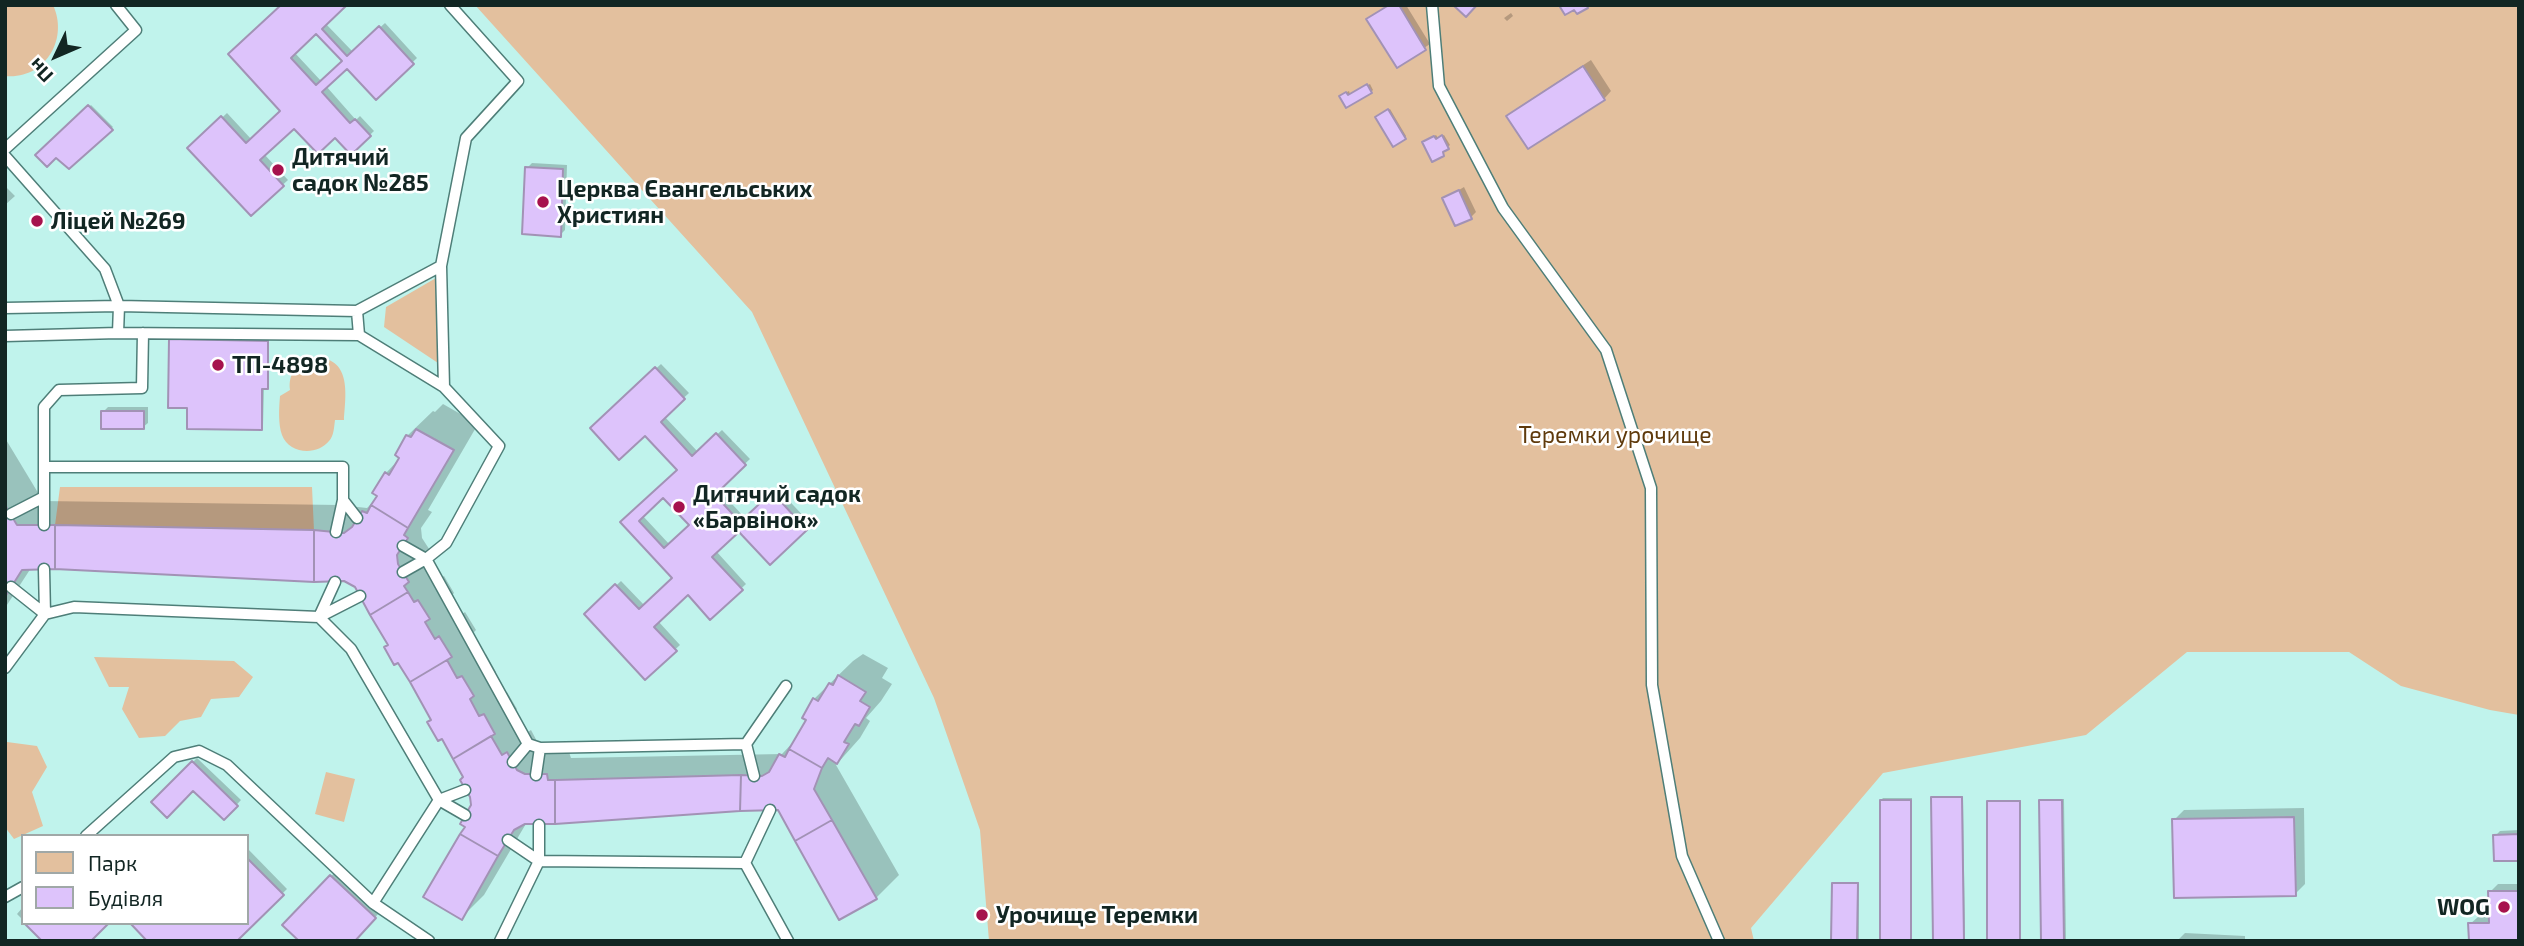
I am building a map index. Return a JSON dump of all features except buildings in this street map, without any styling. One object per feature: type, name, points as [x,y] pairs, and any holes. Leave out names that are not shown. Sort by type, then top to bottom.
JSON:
[{"type":"lane","points":[[5,149],[136,30],[116,5]]},
{"type":"lane","points":[[444,387],[441,267],[466,138],[519,81],[450,5]]},
{"type":"lane","points":[[1432,5],[1439,86],[1503,208],[1606,350],[1651,488],[1652,685],[1682,856],[1719,941]]},
{"type":"lane","points":[[5,156],[105,270],[119,306],[118,333]]},
{"type":"lane","points":[[5,308],[119,306],[357,311],[441,267]]},
{"type":"lane","points":[[357,311],[359,335]]},
{"type":"lane","points":[[5,336],[118,333],[359,335],[444,387],[499,446],[446,543],[403,572]]},
{"type":"lane","points":[[44,525],[44,407],[59,390],[142,388],[144,333]]},
{"type":"lane","points":[[44,467],[343,467],[344,500],[336,532]]},
{"type":"lane","points":[[11,514],[44,497]]},
{"type":"lane","points":[[344,500],[357,518]]},
{"type":"lane","points":[[403,546],[426,559],[528,744],[540,748],[746,744]]},
{"type":"lane","points":[[5,668],[45,614],[44,569]]},
{"type":"lane","points":[[319,617],[335,582]]},
{"type":"lane","points":[[11,587],[45,614]]},
{"type":"lane","points":[[45,614],[74,607],[319,617],[360,596]]},
{"type":"lane","points":[[319,617],[351,649],[439,800],[465,815]]},
{"type":"lane","points":[[754,776],[746,744],[786,686]]},
{"type":"lane","points":[[513,762],[528,744]]},
{"type":"lane","points":[[536,775],[540,748]]},
{"type":"lane","points":[[88,834],[174,757],[199,751],[227,765],[373,903],[429,941]]},
{"type":"lane","points":[[373,903],[439,800],[466,790]]},
{"type":"lane","points":[[745,863],[770,810]]},
{"type":"lane","points":[[500,941],[539,861],[539,825]]},
{"type":"lane","points":[[508,840],[539,861],[745,863]]},
{"type":"lane","points":[[745,863],[788,941]]},
{"type":"lane","points":[[5,897],[21,888]]},
{"type":"green space","points":[[5,5],[53,5],[57,18],[58,31],[50,55],[32,71],[19,75],[5,76]]},
{"type":"green space","name":"Теремки урочище","points":[[475,5],[2519,5],[2519,715],[2401,686],[2349,652],[2187,652],[2086,735],[1883,773],[1751,928],[1754,941],[989,941],[980,830],[934,698],[752,312]]},
{"type":"green space","points":[[436,278],[438,363],[384,327],[386,307]]},
{"type":"green space","points":[[311,357],[334,362],[340,369],[345,387],[344,420],[335,420],[332,437],[324,446],[304,451],[291,446],[282,435],[279,421],[280,396],[290,390],[290,379],[295,370]]},
{"type":"green space","points":[[60,487],[312,487],[314,530],[55,525]]},
{"type":"green space","points":[[94,657],[234,661],[253,677],[239,697],[211,699],[201,717],[180,721],[165,736],[139,738],[122,709],[129,687],[109,687]]},
{"type":"green space","points":[[7,742],[37,746],[47,767],[32,792],[43,826],[14,839],[5,827]]},
{"type":"green space","points":[[326,772],[355,779],[344,822],[315,814]]},
{"type":"place","name":"Дитячий садок №285","points":[[278,170]]},
{"type":"place","name":"Церква Євангельських Християн","points":[[543,202]]},
{"type":"place","name":"Ліцей №269","points":[[37,221]]},
{"type":"place","name":"ТП-4898","points":[[218,365]]},
{"type":"place","name":"Дитячий садок «Барвінок»","points":[[679,507]]},
{"type":"place","name":"WOG","points":[[2504,907]]},
{"type":"place","name":"Урочище Теремки","points":[[982,915]]}]
